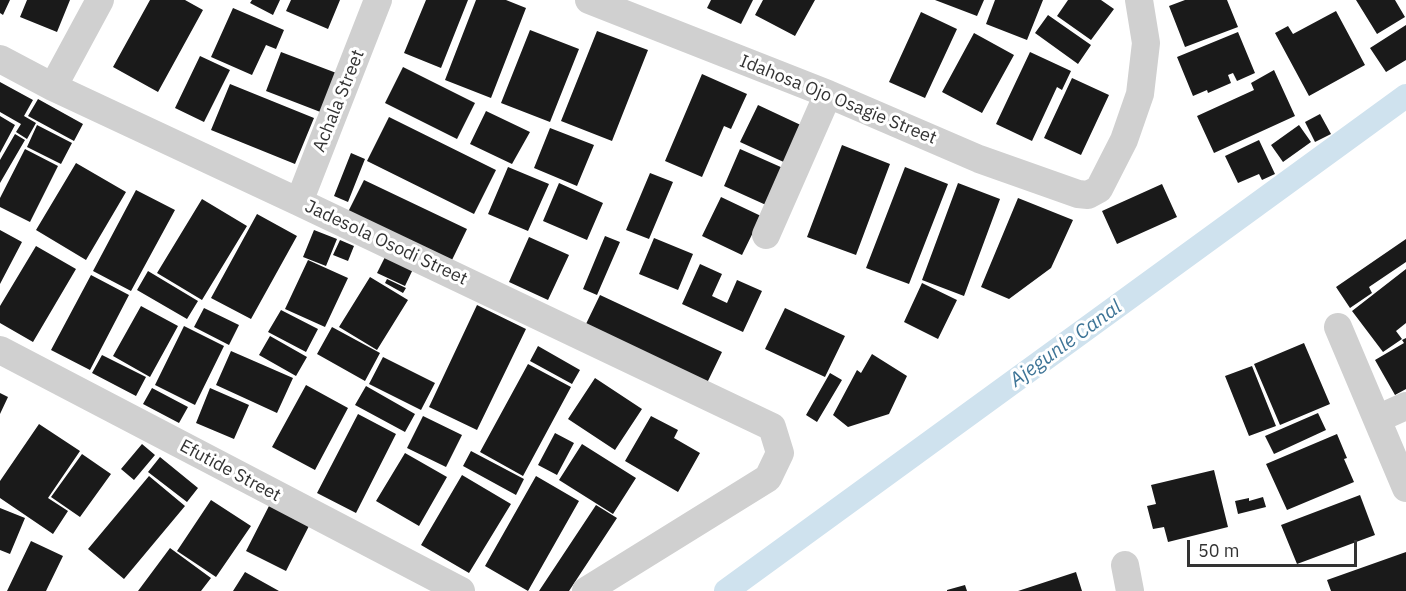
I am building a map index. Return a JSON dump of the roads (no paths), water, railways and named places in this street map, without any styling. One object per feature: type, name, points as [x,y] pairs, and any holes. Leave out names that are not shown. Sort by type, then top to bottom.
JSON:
[{"type":"street","points":[[53,87],[100,0]]},
{"type":"street","name":"Achala Street","points":[[299,202],[378,0]]},
{"type":"street","name":"Idahosa Ojo Osagie Street","points":[[589,0],[828,94],[979,159],[1078,194],[1088,195],[1099,189],[1114,160],[1124,140],[1140,94],[1146,43],[1139,0]]},
{"type":"street","name":"Jadesola Osodi Street","points":[[0,59],[53,87],[772,428],[780,453],[768,477],[586,591]]},
{"type":"street","points":[[766,235],[828,94]]},
{"type":"street","points":[[1338,327],[1406,488]]},
{"type":"street","name":"Efutide Street","points":[[0,350],[461,591]]},
{"type":"street","points":[[1377,419],[1406,406]]},
{"type":"waterway","name":"Ajegunle Canal","points":[[726,591],[1406,96]]}]
